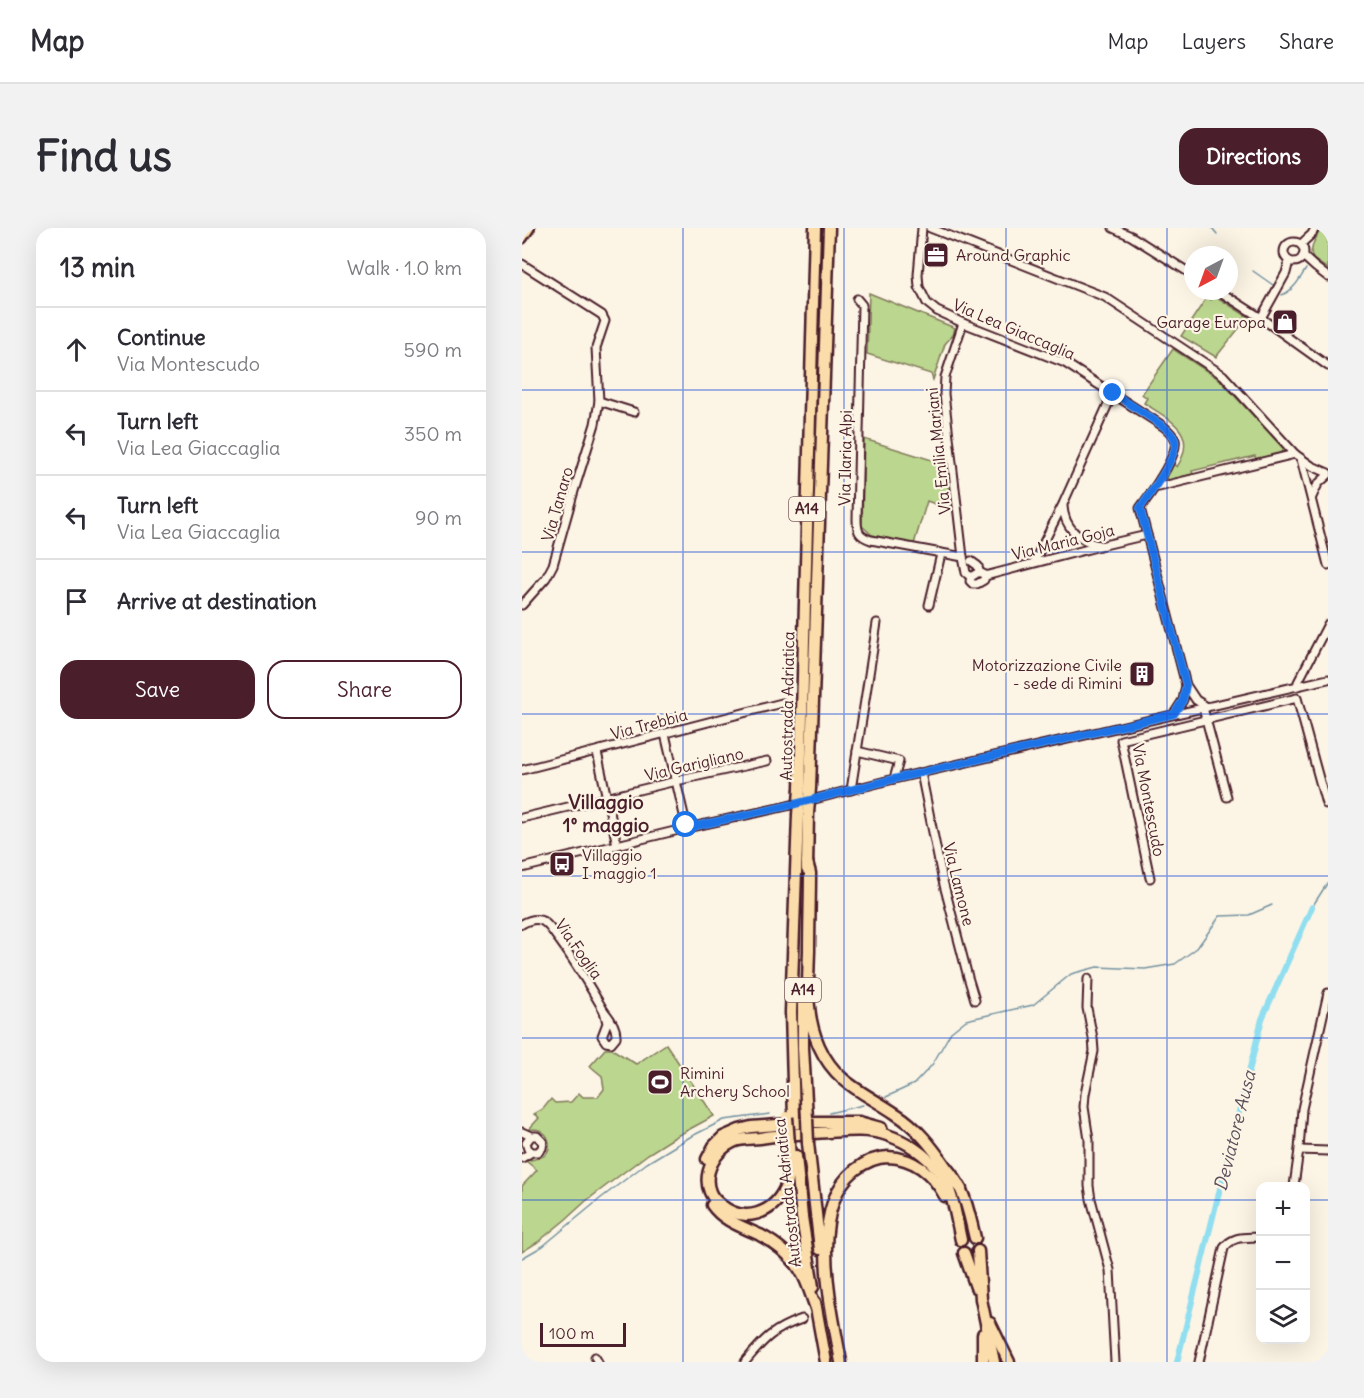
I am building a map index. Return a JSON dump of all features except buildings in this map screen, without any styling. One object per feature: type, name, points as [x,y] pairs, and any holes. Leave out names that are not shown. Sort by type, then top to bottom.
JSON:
[{"type":"highway","name":"Autostrada Adriatica","points":[[805,788],[815,228]]},
{"type":"highway","name":"Autostrada Adriatica","points":[[826,1362],[792,1142],[786,1030],[791,1012],[805,788],[829,228]]},
{"type":"highway","name":"Autostrada Adriatica","points":[[803,814],[807,862],[803,1048],[808,1143],[816,1222],[839,1362]]},
{"type":"highway","points":[[807,862],[810,873],[808,1001],[812,1026],[819,1046],[830,1066],[845,1082],[896,1114],[913,1127],[932,1147],[961,1189],[975,1238]]},
{"type":"highway","points":[[816,1308],[804,1276],[790,1257],[770,1241],[730,1221],[714,1208],[707,1197],[703,1174],[706,1160],[714,1146],[723,1137],[751,1127],[814,1122],[859,1122],[887,1129],[906,1137],[929,1155],[961,1189]]},
{"type":"highway","points":[[792,1142],[786,1188],[766,1211],[751,1216],[735,1214],[717,1202],[710,1192],[709,1171],[718,1154],[732,1142],[778,1135],[872,1132],[886,1135],[913,1147],[938,1170],[945,1181],[961,1240]]},
{"type":"highway","points":[[839,1362],[827,1275],[826,1241],[828,1220],[834,1202],[849,1176],[872,1160],[884,1157],[899,1157],[913,1162],[941,1187],[955,1215]]},
{"type":"highway","points":[[978,1251],[983,1362]]},
{"type":"highway","points":[[964,1253],[981,1301],[1009,1362]]},
{"type":"highway","points":[[981,1301],[994,1362]]},
{"type":"main road","points":[[522,238],[529,228]]},
{"type":"street","name":"Via Lea Giaccaglia","points":[[922,228],[918,275],[919,287],[927,303],[963,323],[1065,363],[1163,426],[1175,439],[1174,453],[1140,508],[1188,695],[1174,714]]},
{"type":"street","points":[[930,228],[1105,297],[1223,375],[1298,457],[1328,474],[1318,484],[1311,499]]},
{"type":"street","points":[[1113,228],[1131,236],[1184,269]]},
{"type":"street","points":[[1301,244],[1315,228]]},
{"type":"street","points":[[1295,241],[1301,244],[1304,250],[1303,256],[1299,261],[1289,261],[1284,252],[1286,246],[1295,241]]},
{"type":"street","points":[[1303,256],[1328,277]]},
{"type":"street","points":[[1261,318],[1286,273],[1289,261]]},
{"type":"street","name":"Via Tanaro","points":[[522,264],[602,315],[605,321],[596,348],[599,401],[595,424],[553,565],[546,578],[522,605]]},
{"type":"street","name":"Via Ilaria Alpi","points":[[857,299],[862,305],[857,527],[864,538],[963,557]]},
{"type":"street","points":[[1233,300],[1328,366]]},
{"type":"street","name":"Via Emilia Mariani","points":[[963,323],[945,377],[944,394],[963,557],[966,573],[971,577]]},
{"type":"street","points":[[1034,562],[1064,504],[1113,393]]},
{"type":"street","points":[[599,401],[634,412]]},
{"type":"street","points":[[1155,487],[1298,457]]},
{"type":"street","points":[[1298,457],[1328,565]]},
{"type":"street","points":[[1064,504],[1065,518],[1072,531],[1088,542],[1100,546]]},
{"type":"street","name":"Via Maria Goja","points":[[971,577],[970,581],[976,584],[984,580],[982,574],[1147,535]]},
{"type":"street","points":[[929,605],[941,554]]},
{"type":"street","points":[[971,561],[978,566],[982,574]]},
{"type":"street","points":[[851,790],[878,623]]},
{"type":"street","points":[[1297,686],[1328,624]]},
{"type":"street","name":"Via Montescudo","points":[[522,868],[1328,679]]},
{"type":"street","points":[[1188,695],[1205,707],[1206,720],[1227,797]]},
{"type":"street","points":[[1188,695],[1190,711]]},
{"type":"street","name":"Via Montescudo","points":[[1150,878],[1121,740],[1297,698],[1326,804]]},
{"type":"street","name":"Via Trebbia","points":[[522,770],[782,703]]},
{"type":"street","points":[[665,734],[687,828]]},
{"type":"street","points":[[857,751],[899,761],[894,779]]},
{"type":"street","points":[[597,752],[617,845]]},
{"type":"street","name":"Via Garigliano","points":[[522,818],[767,761]]},
{"type":"street","name":"Via Lamone","points":[[921,773],[942,877],[975,1000]]},
{"type":"street","name":"Via Foglia","points":[[522,924],[538,920],[549,927],[568,952],[604,1011]]},
{"type":"street","points":[[1088,979],[1088,1008],[1094,1044],[1084,1107],[1089,1140],[1089,1186],[1110,1270],[1115,1362]]},
{"type":"street","points":[[1295,1182],[1302,1109],[1328,993]]},
{"type":"street","points":[[522,1132],[528,1149],[532,1152]]},
{"type":"street","points":[[522,1158],[532,1152],[538,1152],[543,1145],[540,1137],[526,1139]]},
{"type":"street","points":[[1299,1149],[1328,1150]]},
{"type":"street","points":[[1199,1362],[1224,1248],[1232,1239],[1256,1237]]},
{"type":"street","points":[[745,1362],[766,1338],[787,1324],[802,1319]]},
{"type":"green space","points":[[1321,228],[1328,228],[1328,269],[1313,259],[1311,253]]},
{"type":"green space","points":[[869,293],[955,328],[953,335],[945,344],[933,380],[931,374],[867,354]]},
{"type":"green space","points":[[1205,300],[1222,300],[1248,317],[1216,357],[1181,336]]},
{"type":"green space","points":[[1173,349],[1219,379],[1284,449],[1282,453],[1256,459],[1255,456],[1192,471],[1193,474],[1169,480],[1165,476],[1172,463],[1177,467],[1183,455],[1185,445],[1183,436],[1172,421],[1144,403],[1147,398],[1142,394]]},
{"type":"green space","points":[[864,439],[945,464],[951,510],[927,501],[914,544],[872,535],[862,526]]},
{"type":"green space","points":[[666,1044],[714,1116],[648,1154],[586,1201],[538,1242],[522,1252],[522,1186],[537,1170],[526,1161],[545,1155],[549,1148],[547,1138],[542,1132],[529,1129],[539,1118],[534,1114],[543,1109],[551,1099],[555,1103],[571,1102],[579,1093],[583,1097],[598,1097],[604,1089],[602,1076],[590,1066],[605,1049],[612,1049],[636,1064]]},
{"type":"waterway","points":[[1212,228],[1217,234]]},
{"type":"waterway","points":[[1282,295],[1293,287],[1306,269]]},
{"type":"waterway","points":[[1253,271],[1273,285]]},
{"type":"waterway","points":[[1312,907],[1328,882]]},
{"type":"waterway","points":[[886,1097],[914,1084],[932,1065],[951,1032],[966,1020],[1033,1005],[1071,974],[1097,967],[1145,969],[1175,964],[1197,948],[1220,916],[1249,915],[1272,905]]},
{"type":"waterway","name":"Deviatore Ausa","points":[[1177,1362],[1262,1019],[1312,907]]},
{"type":"waterway","points":[[829,1113],[863,1105]]},
{"type":"waterway","points":[[522,1258],[543,1246],[647,1163],[690,1137],[724,1120],[770,1114]]},
{"type":"place","name":"Around Graphic","points":[[936,255]]},
{"type":"place","name":"Garage Europa","points":[[1285,322]]},
{"type":"place","name":"Motorizzazione Civile - sede di Rimini","points":[[1142,674]]},
{"type":"place","name":"Villaggio I maggio 1","points":[[562,864]]},
{"type":"place","name":"Rimini Archery School","points":[[660,1082]]},
{"type":"district","name":"Villaggio 1° maggio","points":[[606,814]]},
{"type":"route","points":[[686,825],[687,828],[787,806],[1174,714],[1181,705],[1186,685],[1140,508],[1174,453],[1175,439],[1163,426],[1113,393]]}]
